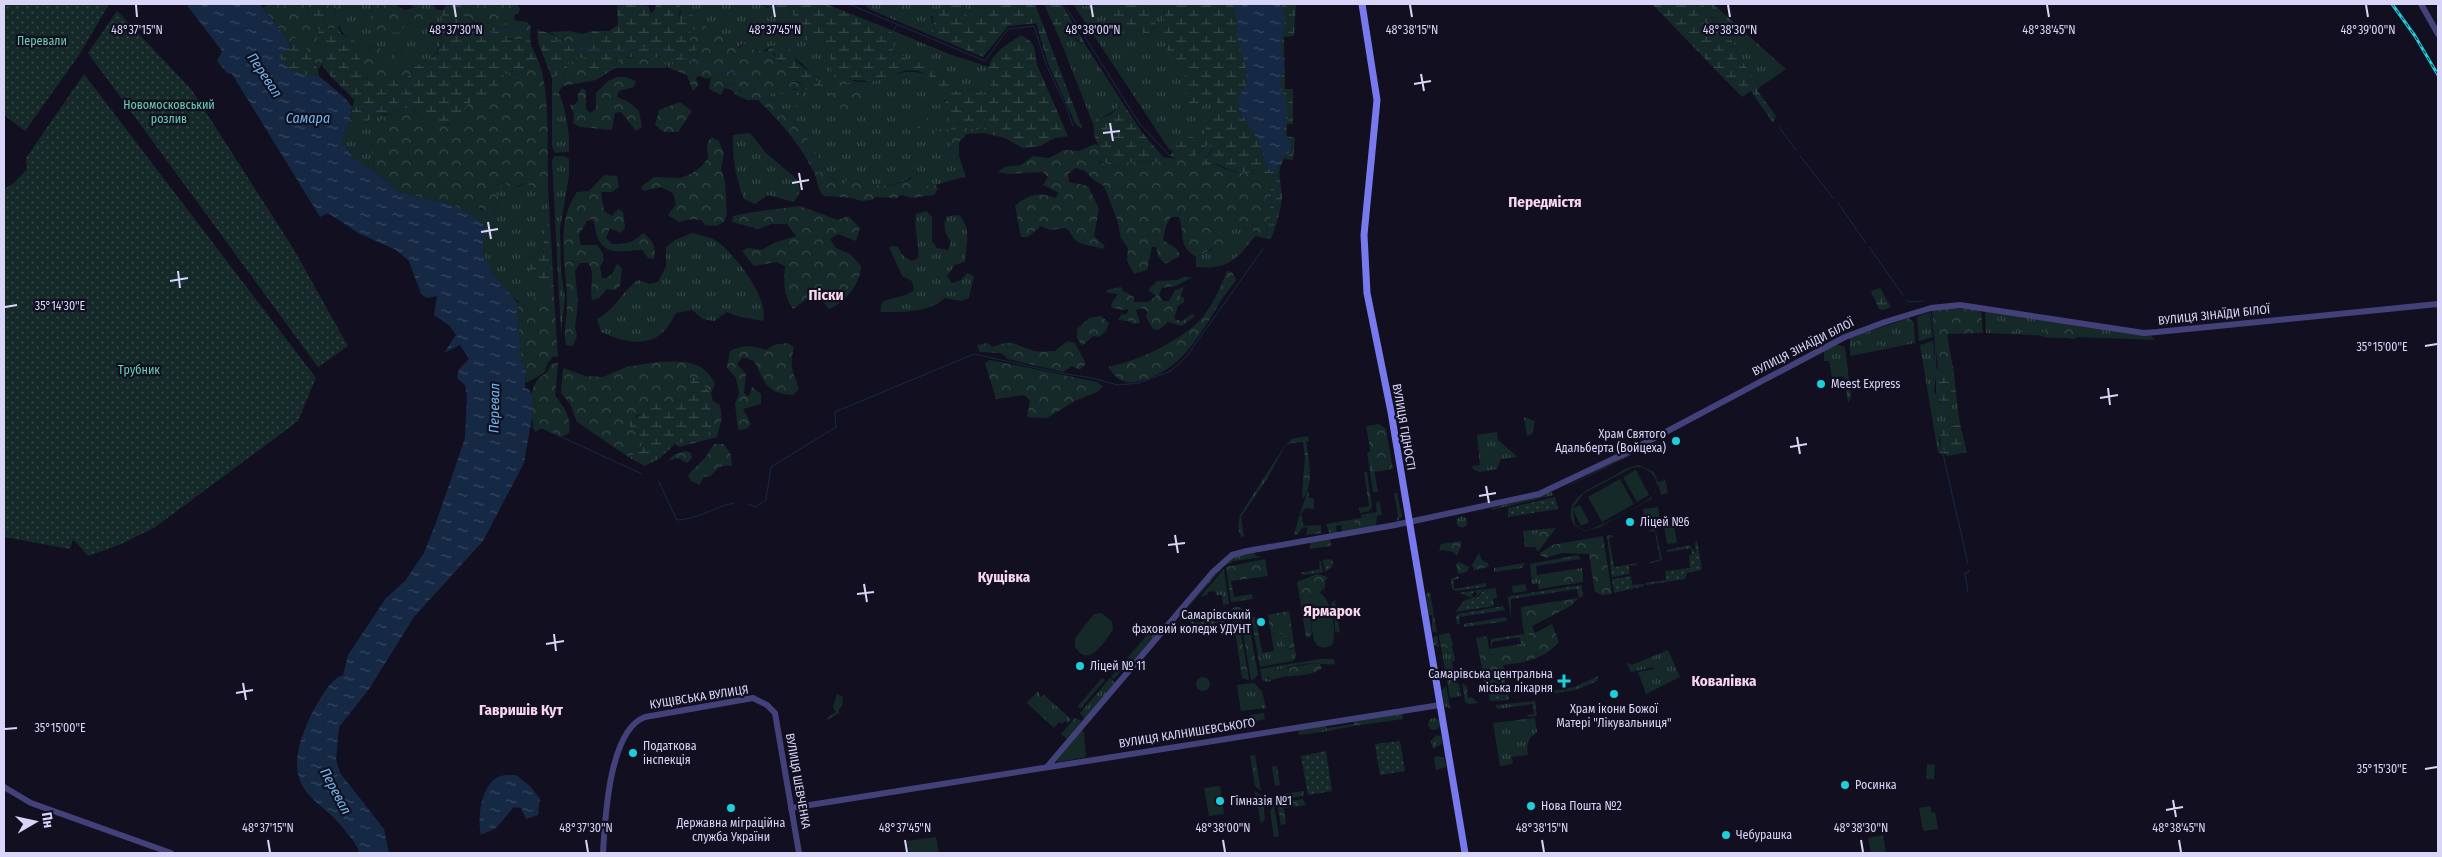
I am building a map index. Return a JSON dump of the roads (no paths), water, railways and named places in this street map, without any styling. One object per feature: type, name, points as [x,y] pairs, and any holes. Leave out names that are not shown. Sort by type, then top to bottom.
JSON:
[{"type":"main road","name":"ВУЛИЦЯ ГІДНОСТІ","points":[[1362,4],[1377,100],[1374,144],[1365,214],[1364,276],[1409,521],[1465,853]]},
{"type":"street","points":[[2420,4],[2438,34]]},
{"type":"street","name":"ВУЛИЦЯ ЗІНАЇДИ БІЛОЇ","points":[[1047,767],[1213,572],[1232,555],[1286,543],[1527,498],[1553,489],[1630,451],[1845,337],[1885,322],[1940,306],[1960,305],[2124,330],[2156,332],[2438,304]]},
{"type":"street","name":"КУЩІВСЬКА ВУЛИЦЯ","points":[[603,853],[612,775],[627,730],[634,722],[645,716],[753,698],[763,702],[775,713]]},
{"type":"street","name":"ВУЛИЦЯ КАЛНИШЕВСЬКОГО","points":[[791,808],[1440,705]]},
{"type":"street","name":"ВУЛИЦЯ ШЕВЧЕНКА","points":[[775,713],[799,853]]},
{"type":"street","points":[[4,787],[13,794],[88,825],[171,853]]},
{"type":"water","name":"Самара","points":[[186,4],[260,4],[290,44],[289,50],[283,51],[280,56],[282,63],[299,73],[319,76],[345,98],[352,107],[350,119],[342,140],[353,158],[373,170],[399,192],[450,204],[472,215],[485,226],[482,251],[492,273],[517,302],[521,360],[526,370],[525,388],[529,389],[532,397],[532,417],[524,463],[483,541],[414,617],[369,689],[339,727],[336,759],[340,773],[384,829],[389,853],[359,853],[355,843],[339,824],[304,788],[299,778],[297,757],[307,724],[321,697],[338,677],[343,675],[348,655],[386,598],[405,581],[424,553],[465,438],[467,396],[465,385],[457,378],[459,369],[469,359],[460,345],[444,353],[456,335],[450,326],[434,315],[437,296],[427,298],[421,294],[409,261],[396,250],[360,234],[328,213],[320,217],[232,74],[227,73],[217,61],[222,51]]},
{"type":"water","points":[[1233,4],[1282,5],[1285,20],[1281,49],[1285,71],[1281,77],[1281,90],[1285,97],[1288,117],[1283,132],[1291,144],[1289,153],[1285,155],[1275,171],[1268,169],[1259,142],[1239,110],[1239,96],[1247,84],[1246,67],[1236,34],[1238,25]]},
{"type":"water","points":[[516,775],[530,786],[540,799],[538,815],[526,819],[521,808],[514,807],[496,828],[481,835],[480,810],[489,785],[501,776]]},
{"type":"waterway","points":[[849,4],[985,61],[1008,29],[1034,26],[1046,64],[1066,106],[1073,126]]},
{"type":"waterway","points":[[1064,4],[1139,123],[1170,156]]},
{"type":"waterway","points":[[1692,4],[1716,48],[1736,67],[1772,118]]},
{"type":"waterway","points":[[864,79],[897,25]]},
{"type":"waterway","points":[[353,107],[390,109],[396,105],[413,79],[436,64],[454,44],[468,37],[503,30],[527,31]]},
{"type":"waterway","points":[[542,35],[575,48],[612,51],[640,47],[657,49],[745,76],[762,93],[806,149],[829,192]]},
{"type":"waterway","points":[[1779,127],[1796,150]]},
{"type":"waterway","points":[[1800,156],[1834,199]]},
{"type":"waterway","points":[[1266,239],[1274,217],[1275,171]]},
{"type":"waterway","points":[[1838,203],[1866,243]]},
{"type":"waterway","points":[[1869,247],[1903,295]]},
{"type":"waterway","points":[[748,504],[755,507],[766,500],[771,467],[836,427],[835,412],[974,354],[1118,385],[1139,383],[1171,371],[1186,357],[1263,249]]},
{"type":"waterway","points":[[1907,300],[1908,302],[1924,301]]},
{"type":"waterway","points":[[1930,312],[1935,337]]},
{"type":"waterway","points":[[1935,339],[1936,375],[1947,427],[1943,454],[1968,564]]},
{"type":"waterway","points":[[530,427],[542,428],[642,474]]},
{"type":"waterway","points":[[659,482],[677,520],[698,516],[734,503]]},
{"type":"waterway","points":[[1968,592],[1965,573],[1969,572],[1969,570]]},
{"type":"railway","points":[[2392,4],[2415,36],[2438,75]]},
{"type":"place","name":"Meest Express","points":[[1821,384]]},
{"type":"place","name":"Храм Святого Адальберта (Войцеха)","points":[[1676,441]]},
{"type":"place","name":"Ліцей №6","points":[[1630,522]]},
{"type":"place","name":"Самарівський фаховий коледж УДУНТ","points":[[1261,622]]},
{"type":"place","name":"Ліцей № 11","points":[[1080,666]]},
{"type":"place","name":"Самарівська центральна міська лікарня","points":[[1564,681]]},
{"type":"place","name":"Храм ікони Божої Матері \"Лікувальниця\"","points":[[1614,694]]},
{"type":"place","name":"Податкова інспекція","points":[[633,753]]},
{"type":"place","name":"Росинка","points":[[1845,785]]},
{"type":"place","name":"Гімназія №1","points":[[1220,801]]},
{"type":"place","name":"Нова Пошта №2","points":[[1531,806]]},
{"type":"place","name":"Державна міграційна служба України","points":[[731,808]]},
{"type":"place","name":"Чебурашка","points":[[1726,835]]},
{"type":"district","name":"Передмістя","points":[[1545,202]]},
{"type":"district","name":"Піски","points":[[826,295]]},
{"type":"district","name":"Кущівка","points":[[1004,577]]},
{"type":"district","name":"Ярмарок","points":[[1332,611]]},
{"type":"district","name":"Ковалівка","points":[[1724,681]]},
{"type":"district","name":"Гавришів Кут","points":[[521,710]]},
{"type":"park label","name":"Перевали","points":[[42,41]]},
{"type":"park label","name":"Новомосковський розлив","points":[[169,112]]},
{"type":"park label","name":"Трубник","points":[[139,370]]},
{"type":"water label","name":"Перевал","points":[[265,75]]},
{"type":"water label","name":"Перевал","points":[[494,408]]},
{"type":"water label","name":"Перевал","points":[[336,791]]}]
